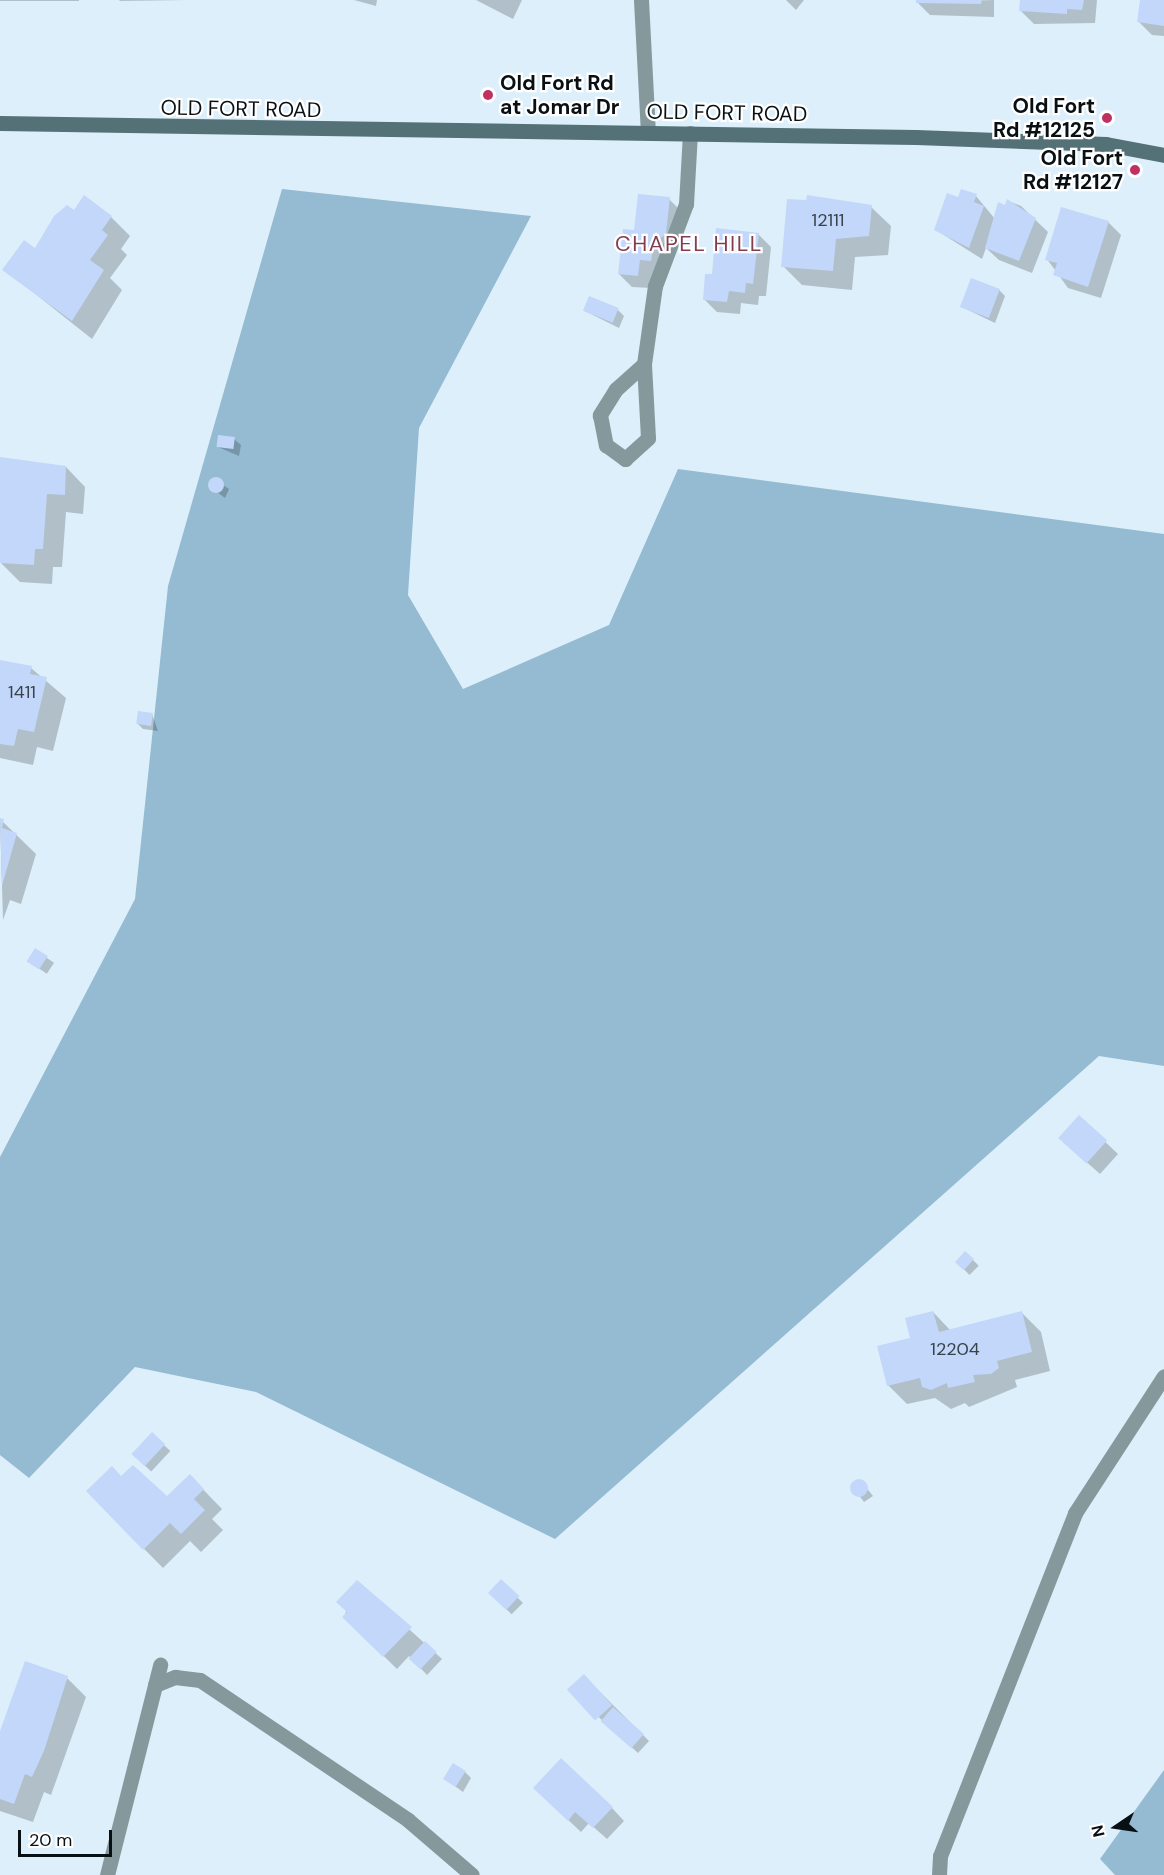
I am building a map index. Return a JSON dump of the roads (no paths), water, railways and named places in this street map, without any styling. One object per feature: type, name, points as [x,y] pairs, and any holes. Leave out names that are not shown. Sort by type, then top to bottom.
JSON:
[{"type":"main road","name":"OLD FORT ROAD","points":[[0,123],[397,133],[648,132],[1106,144],[1164,155]]},
{"type":"street","points":[[642,0],[648,132]]},
{"type":"street","points":[[644,364],[616,388],[600,415],[606,445],[625,459],[648,438],[644,364],[655,285],[686,204],[690,133]]},
{"type":"street","points":[[939,1875],[940,1856],[1075,1513],[1164,1376]]},
{"type":"street","points":[[107,1875],[160,1665]]},
{"type":"street","points":[[155,1685],[176,1677],[200,1680],[408,1820],[472,1875]]},
{"type":"place","name":"Old Fort Rd at Jomar Dr","points":[[488,95]]},
{"type":"place","name":"Old Fort Rd #12125","points":[[1107,118]]},
{"type":"place","name":"Old Fort Rd #12127","points":[[1135,170]]},
{"type":"district","name":"CHAPEL HILL","points":[[689,244]]}]
